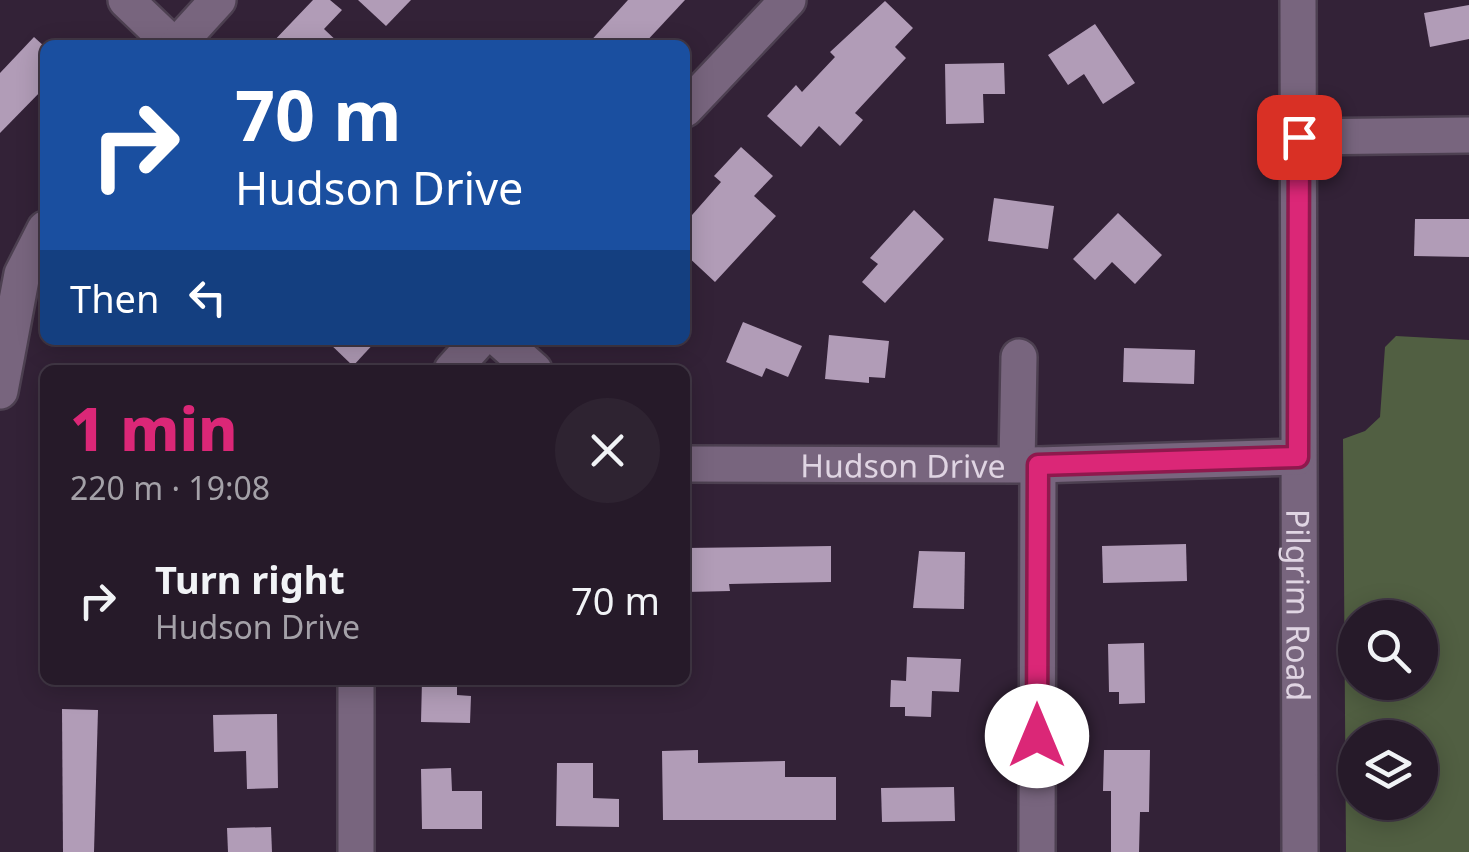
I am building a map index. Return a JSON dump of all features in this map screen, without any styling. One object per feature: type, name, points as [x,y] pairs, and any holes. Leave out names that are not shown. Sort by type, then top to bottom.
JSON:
[{"type":"street","points":[[126,0],[170,40]]},
{"type":"street","points":[[180,40],[218,0]]},
{"type":"street","points":[[690,104],[788,0]]},
{"type":"street","name":"Pilgrim Road","points":[[1298,0],[1300,852]]},
{"type":"street","points":[[1299,137],[1469,135]]},
{"type":"street","points":[[0,391],[22,274],[40,239]]},
{"type":"street","points":[[456,365],[474,345]]},
{"type":"street","points":[[506,345],[528,365]]},
{"type":"street","points":[[1019,357],[1028,465],[1037,852]]},
{"type":"street","name":"Hudson Drive","points":[[690,464],[1028,465],[1298,457]]},
{"type":"street","points":[[356,685],[356,852]]},
{"type":"green space","points":[[1396,336],[1469,340],[1469,852],[1346,852],[1346,820],[1438,820],[1438,720],[1345,720],[1345,700],[1438,700],[1438,600],[1344,600],[1343,439],[1365,431],[1380,417],[1385,347]]},
{"type":"building","points":[[313,0],[330,0],[342,10],[324,29],[336,40],[275,40]]},
{"type":"building","points":[[358,0],[411,0],[386,26]]},
{"type":"building","points":[[628,0],[685,0],[648,40],[592,40]]},
{"type":"building","points":[[885,1],[913,28],[895,47],[906,58],[855,113],[863,120],[840,146],[819,126],[801,147],[767,116],[796,85],[802,92],[835,57],[830,52]]},
{"type":"building","points":[[1469,5],[1469,39],[1430,47],[1424,13]]},
{"type":"building","points":[[1095,24],[1135,83],[1103,104],[1084,74],[1068,85],[1048,55]]},
{"type":"building","points":[[34,37],[40,42],[40,92],[0,133],[0,73]]},
{"type":"building","points":[[1004,63],[1005,94],[983,94],[984,123],[946,124],[945,64]]},
{"type":"building","points":[[741,147],[773,176],[754,196],[776,216],[715,282],[690,259],[690,217],[721,182],[714,176]]},
{"type":"building","points":[[994,198],[1054,206],[1048,249],[988,241]]},
{"type":"building","points":[[914,210],[944,239],[885,303],[862,282],[878,264],[870,258]]},
{"type":"building","points":[[1118,213],[1162,255],[1135,284],[1112,262],[1095,280],[1073,259]]},
{"type":"building","points":[[1415,219],[1469,219],[1469,257],[1414,256]]},
{"type":"building","points":[[743,322],[802,346],[788,377],[766,368],[762,377],[726,362]]},
{"type":"building","points":[[829,335],[889,341],[885,378],[869,377],[869,383],[825,379]]},
{"type":"building","points":[[331,345],[372,345],[352,365]]},
{"type":"building","points":[[1124,348],[1195,350],[1194,384],[1123,382]]},
{"type":"building","points":[[1186,544],[1187,581],[1103,583],[1102,546]]},
{"type":"building","points":[[831,546],[831,582],[729,584],[730,591],[690,592],[690,548]]},
{"type":"building","points":[[919,551],[965,552],[964,609],[913,608]]},
{"type":"building","points":[[1144,643],[1145,703],[1119,704],[1119,692],[1109,692],[1108,644]]},
{"type":"building","points":[[907,657],[961,659],[959,692],[932,691],[931,717],[905,716],[905,707],[890,707],[891,680],[906,681]]},
{"type":"building","points":[[422,685],[457,685],[457,695],[471,696],[470,723],[421,722]]},
{"type":"building","points":[[62,709],[98,710],[94,852],[63,852]]},
{"type":"building","points":[[277,714],[278,788],[247,789],[246,751],[214,752],[213,715]]},
{"type":"building","points":[[698,750],[698,763],[785,761],[785,777],[836,777],[836,820],[663,820],[662,751]]},
{"type":"building","points":[[1104,750],[1150,750],[1149,812],[1140,812],[1139,852],[1111,852],[1111,791],[1103,791]]},
{"type":"building","points":[[557,763],[593,763],[593,798],[619,799],[619,827],[556,826]]},
{"type":"building","points":[[451,768],[452,791],[482,791],[482,829],[422,829],[421,769]]},
{"type":"building","points":[[954,787],[955,821],[882,822],[881,788]]},
{"type":"building","points":[[271,827],[272,852],[228,852],[227,828]]},
{"type":"route","points":[[1037,736],[1038,465],[1298,457],[1299,137]]}]
